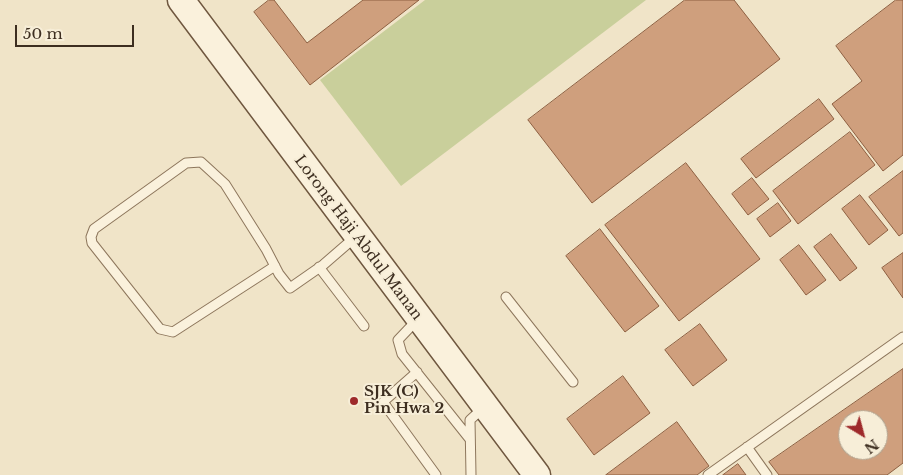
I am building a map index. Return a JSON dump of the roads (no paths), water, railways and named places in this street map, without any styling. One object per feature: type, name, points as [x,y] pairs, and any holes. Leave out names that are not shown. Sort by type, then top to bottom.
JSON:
[{"type":"street","name":"Lorong Haji Abdul Manan","points":[[181,0],[537,475]]},
{"type":"lane","points":[[275,266],[173,332],[160,329],[92,243],[91,237],[94,229],[186,163],[201,162],[225,184],[290,288],[353,239],[352,229]]},
{"type":"lane","points":[[319,267],[364,326]]},
{"type":"lane","points":[[506,297],[573,382]]},
{"type":"lane","points":[[419,319],[398,340],[402,354],[470,438]]},
{"type":"lane","points":[[708,475],[903,336]]},
{"type":"lane","points":[[417,372],[383,402],[436,475]]},
{"type":"lane","points":[[471,475],[470,420],[485,407]]},
{"type":"lane","points":[[746,448],[767,475]]},
{"type":"place","name":"SJK (C) Pin Hwa 2","points":[[354,401]]}]
